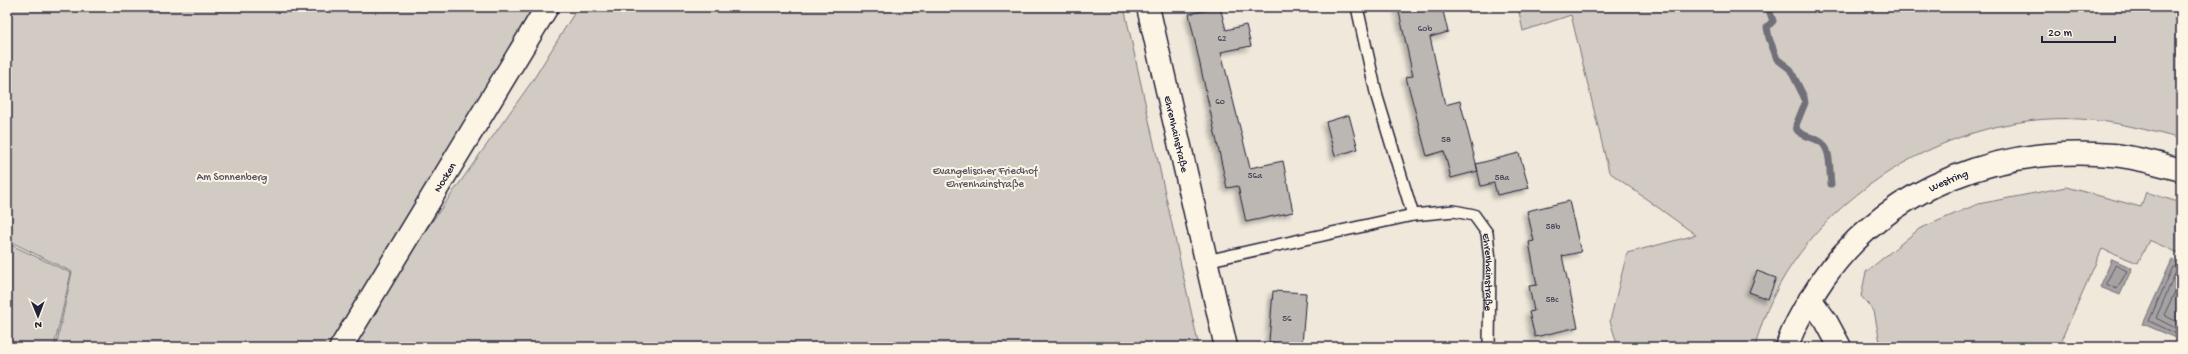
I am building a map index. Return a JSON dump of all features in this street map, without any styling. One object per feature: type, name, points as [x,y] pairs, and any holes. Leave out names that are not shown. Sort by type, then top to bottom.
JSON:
[{"type":"street","name":"Nocken","points":[[341,347],[547,7]]},
{"type":"street","name":"Ehrenhainstraße","points":[[1148,7],[1226,347]]},
{"type":"street","name":"Westring","points":[[1787,347],[1810,299],[1834,266],[1854,243],[1888,213],[1932,186],[1976,168],[2001,161],[2053,154],[2113,155],[2144,160],[2181,170]]},
{"type":"street","points":[[1810,299],[1826,322],[1840,347]]},
{"type":"lane","points":[[1357,7],[1377,96],[1413,215]]},
{"type":"lane","name":"Ehrenhainstraße","points":[[1206,261],[1413,215],[1454,211],[1474,215],[1486,233],[1490,260],[1490,347]]},
{"type":"green space","name":"Am Sonnenberg","points":[[7,7],[539,7],[333,347],[56,347],[72,272],[7,240]]},
{"type":"green space","name":"Evangelischer Friedhof Ehrenhainstraße","points":[[578,7],[1124,7],[1199,347],[351,347],[416,244],[533,80]]},
{"type":"green space","points":[[1518,7],[2181,7],[2181,139],[2144,129],[2080,119],[2028,121],[1976,132],[1926,152],[1878,179],[1836,213],[1800,252],[1773,298],[1755,347],[1618,347],[1610,321],[1627,253],[1696,235],[1609,172],[1571,15],[1523,31]]},
{"type":"green space","points":[[2066,187],[2141,207],[2146,192],[2181,203],[2181,254],[2149,240],[2138,263],[2102,249],[2058,347],[1877,347],[1880,342],[1874,311],[1861,296],[1866,272],[1919,229],[1978,204]]},
{"type":"green space","points":[[7,243],[71,273],[54,347],[7,347]]},
{"type":"water","points":[[2112,259],[2132,268],[2120,295],[2100,287]]},
{"type":"water","points":[[2172,260],[2181,265],[2181,340],[2143,324]]},
{"type":"building","points":[[1220,7],[1226,30],[1246,25],[1251,46],[1221,52],[1250,168],[1283,161],[1293,212],[1246,222],[1238,186],[1227,188],[1189,14]]},
{"type":"building","points":[[1398,7],[1442,7],[1448,32],[1430,37],[1445,105],[1460,101],[1478,171],[1451,178],[1444,151],[1427,156],[1406,77],[1413,76]]},
{"type":"building","points":[[1349,115],[1358,149],[1335,156],[1326,122]]},
{"type":"building","points":[[1519,153],[1529,188],[1497,195],[1494,183],[1481,186],[1476,164]]},
{"type":"building","points":[[1569,201],[1581,252],[1562,256],[1578,327],[1535,337],[1529,312],[1534,311],[1529,286],[1537,285],[1529,242],[1534,241],[1527,211]]},
{"type":"building","points":[[1757,271],[1776,278],[1768,299],[1749,292]]},
{"type":"building","points":[[1273,291],[1306,293],[1302,345],[1269,342]]},
{"type":"waterway","points":[[1768,7],[1773,21],[1767,27],[1769,38],[1777,59],[1790,69],[1804,97],[1805,103],[1796,125],[1797,130],[1802,134],[1819,141],[1826,148],[1829,160],[1831,184]]}]
